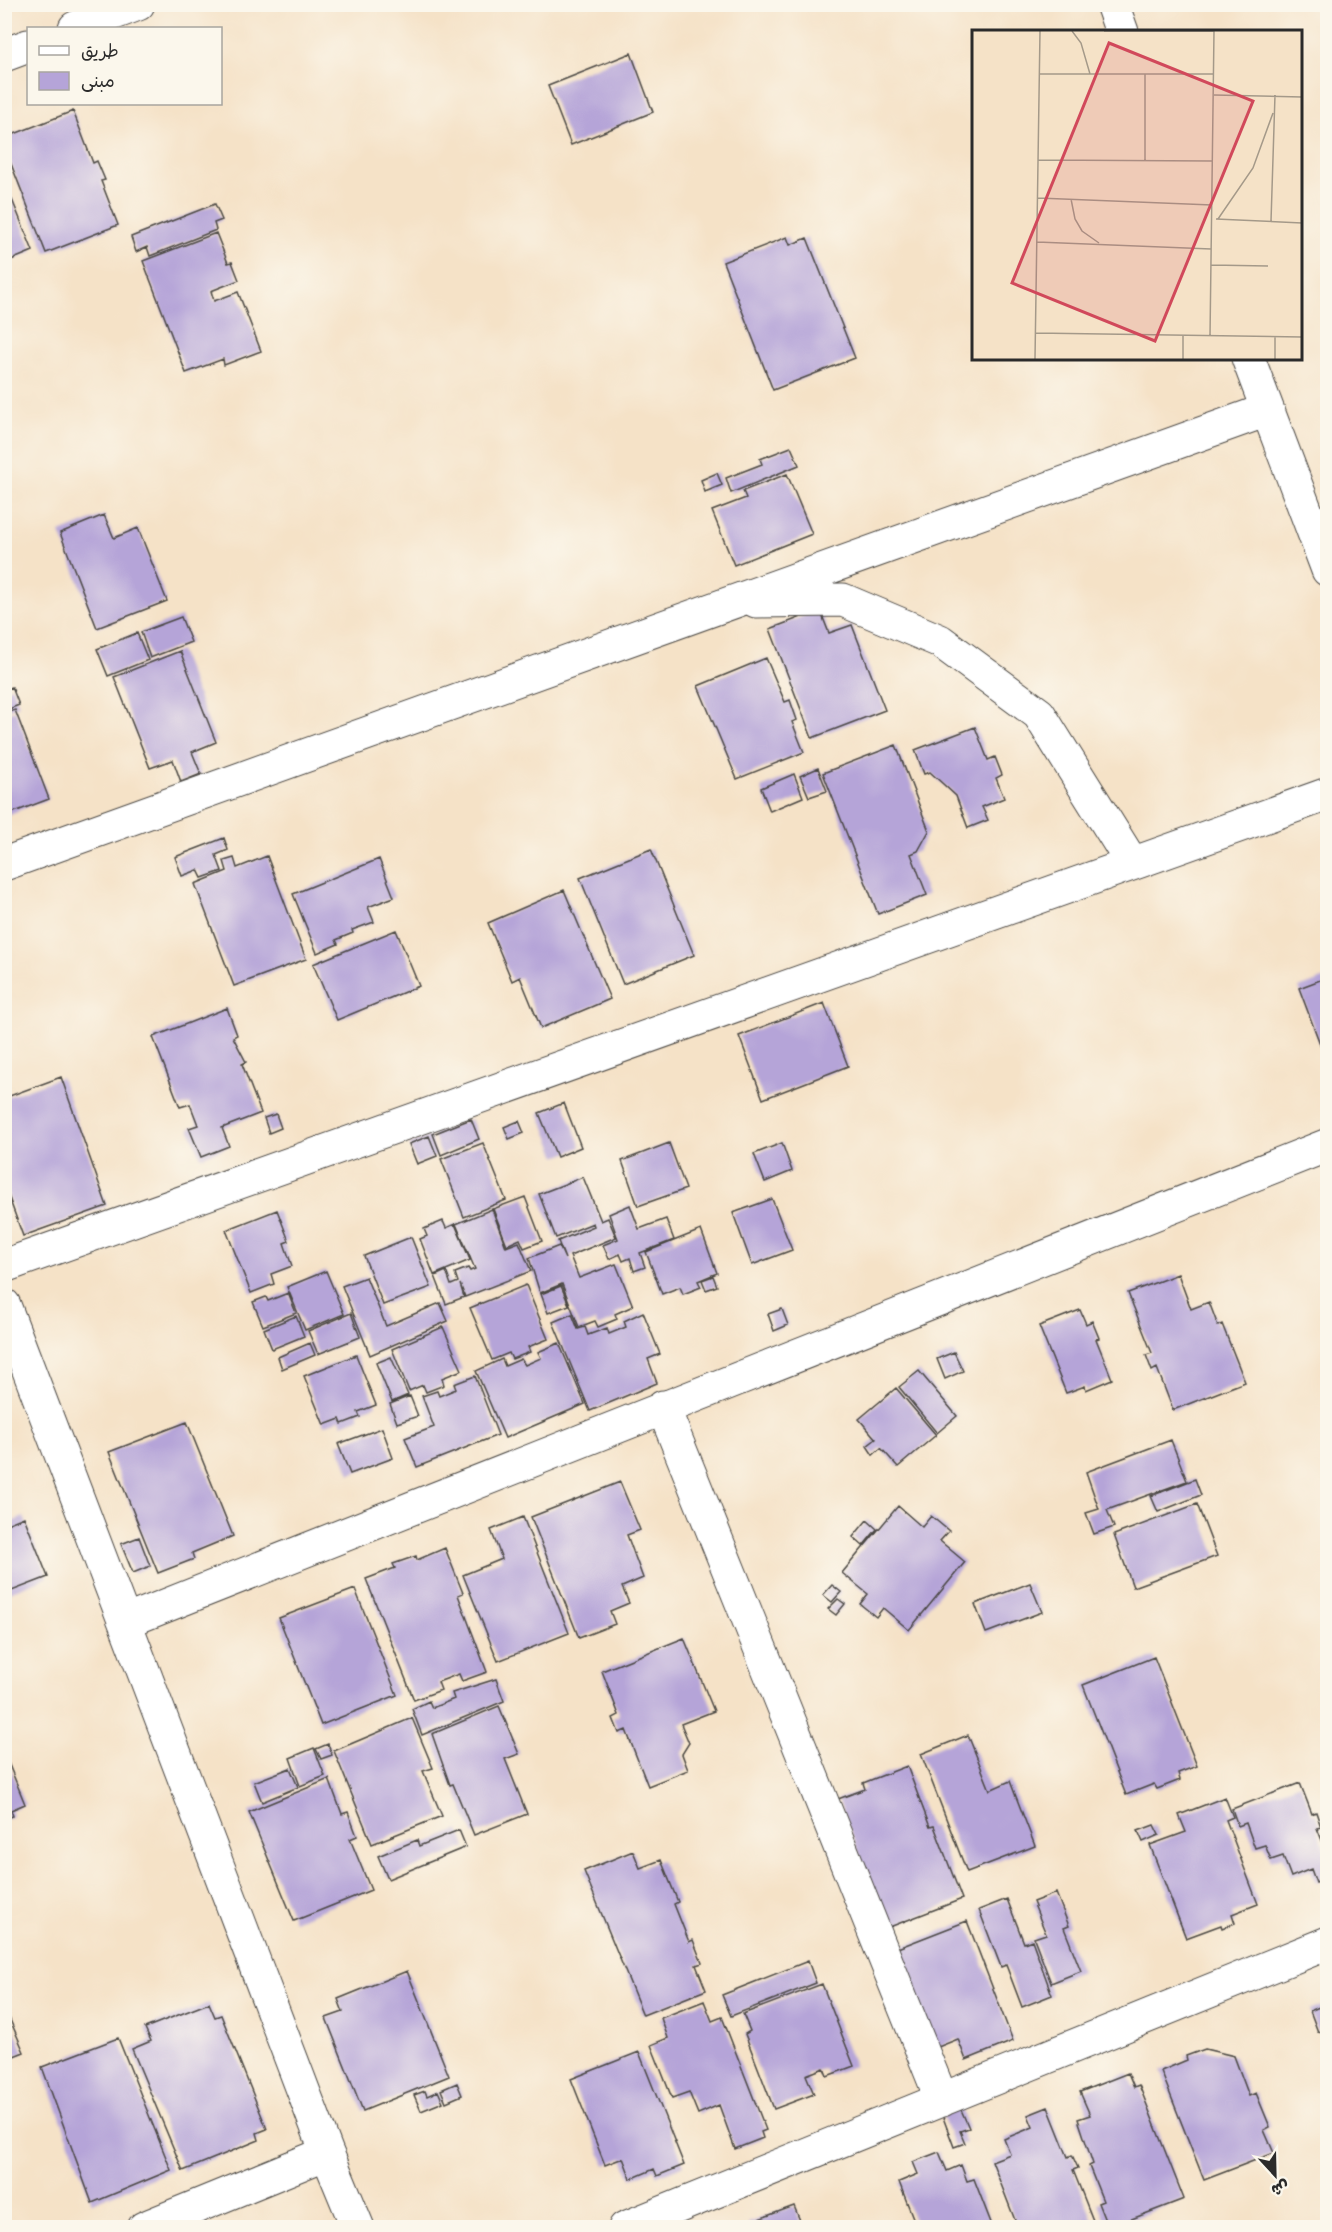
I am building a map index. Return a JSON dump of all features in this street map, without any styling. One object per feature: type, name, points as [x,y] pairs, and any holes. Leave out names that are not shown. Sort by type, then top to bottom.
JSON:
[{"type":"street","points":[[78,27],[138,4]]},
{"type":"street","points":[[1112,4],[1121,30]]},
{"type":"street","points":[[4,55],[27,46]]},
{"type":"street","points":[[1249,360],[1328,570]]},
{"type":"street","points":[[4,864],[1267,410]]},
{"type":"street","points":[[728,602],[843,600],[940,641],[1039,714],[1132,863]]},
{"type":"street","points":[[4,1266],[1328,794]]},
{"type":"street","points":[[127,1621],[1328,1145]]},
{"type":"street","points":[[4,1305],[127,1621],[327,2153],[358,2228]]},
{"type":"street","points":[[663,1407],[942,2100]]},
{"type":"street","points":[[625,2228],[1328,1943]]},
{"type":"street","points":[[144,2228],[327,2153]]},
{"type":"building","points":[[631,53],[653,112],[571,145],[548,86]]},
{"type":"building","points":[[73,111],[93,163],[97,161],[105,180],[101,181],[118,225],[46,253],[4,146],[4,138]]},
{"type":"building","points":[[4,180],[33,251],[4,263]]},
{"type":"building","points":[[215,204],[222,220],[214,223],[216,230],[150,256],[147,247],[136,252],[131,237]]},
{"type":"building","points":[[216,233],[228,263],[232,262],[239,280],[211,291],[214,301],[238,292],[261,351],[224,365],[223,359],[186,373],[143,261]]},
{"type":"building","points":[[787,237],[790,245],[807,238],[855,358],[773,390],[723,262]]},
{"type":"building","points":[[791,447],[799,465],[731,493],[726,478],[762,464],[760,459]]},
{"type":"building","points":[[717,473],[722,485],[705,492],[701,480]]},
{"type":"building","points":[[787,474],[812,534],[734,565],[712,511],[746,498],[743,491]]},
{"type":"building","points":[[104,515],[114,538],[138,528],[167,601],[97,628],[60,533]]},
{"type":"building","points":[[820,610],[829,633],[852,625],[885,710],[812,738],[770,629]]},
{"type":"building","points":[[181,617],[191,642],[150,658],[141,632]]},
{"type":"building","points":[[137,633],[148,660],[108,676],[97,649]]},
{"type":"building","points":[[180,651],[216,742],[192,752],[201,774],[181,782],[173,760],[150,768],[114,677]]},
{"type":"building","points":[[766,658],[785,702],[790,700],[797,720],[792,722],[804,752],[737,779],[698,686]]},
{"type":"building","points":[[12,687],[19,705],[4,711],[4,690]]},
{"type":"building","points":[[15,710],[49,799],[4,816],[4,714]]},
{"type":"building","points":[[975,727],[988,760],[995,757],[1002,775],[996,778],[1004,798],[982,807],[988,820],[968,828],[956,796],[930,772],[924,774],[915,750]]},
{"type":"building","points":[[896,745],[929,831],[918,851],[911,854],[927,895],[878,914],[823,773]]},
{"type":"building","points":[[818,768],[827,791],[809,797],[800,776]]},
{"type":"building","points":[[794,774],[803,797],[770,811],[761,788]]},
{"type":"building","points":[[224,838],[228,850],[216,855],[222,871],[202,878],[198,870],[182,876],[175,857]]},
{"type":"building","points":[[651,849],[694,955],[623,984],[580,878]]},
{"type":"building","points":[[267,856],[306,959],[234,986],[195,884],[227,871],[224,861],[234,858],[237,868]]},
{"type":"building","points":[[379,859],[394,897],[368,907],[374,922],[352,930],[353,933],[336,940],[338,944],[317,953],[293,894]]},
{"type":"building","points":[[564,890],[610,999],[541,1028],[520,977],[512,981],[488,923]]},
{"type":"building","points":[[396,930],[419,986],[337,1020],[313,964]]},
{"type":"building","points":[[1328,977],[1328,1056],[1325,1057],[1299,988]]},
{"type":"building","points":[[824,1003],[848,1066],[763,1099],[739,1036]]},
{"type":"building","points":[[227,1008],[237,1035],[233,1037],[246,1062],[242,1064],[261,1113],[222,1128],[229,1146],[201,1157],[189,1128],[198,1125],[190,1104],[180,1107],[153,1037]]},
{"type":"building","points":[[61,1077],[107,1206],[23,1236],[4,1184],[4,1098]]},
{"type":"building","points":[[564,1103],[581,1147],[557,1157],[539,1113]]},
{"type":"building","points":[[276,1114],[281,1128],[269,1133],[264,1118]]},
{"type":"building","points":[[471,1119],[479,1139],[441,1155],[433,1134]]},
{"type":"building","points":[[519,1121],[524,1133],[509,1139],[504,1127]]},
{"type":"building","points":[[429,1136],[437,1156],[417,1164],[409,1144]]},
{"type":"building","points":[[483,1143],[506,1200],[464,1217],[441,1159]]},
{"type":"building","points":[[669,1143],[686,1189],[638,1206],[622,1161]]},
{"type":"building","points":[[782,1143],[792,1171],[765,1182],[754,1154]]},
{"type":"building","points":[[583,1177],[601,1221],[608,1218],[616,1237],[570,1256],[579,1278],[616,1264],[633,1306],[615,1314],[617,1319],[598,1327],[595,1321],[579,1327],[562,1284],[540,1293],[529,1258],[559,1246],[565,1259],[558,1241],[594,1226],[593,1223],[556,1238],[539,1194]]},
{"type":"building","points":[[525,1197],[542,1241],[524,1248],[520,1239],[507,1245],[493,1209]]},
{"type":"building","points":[[772,1199],[792,1250],[752,1265],[733,1213]]},
{"type":"building","points":[[630,1205],[639,1229],[666,1219],[674,1240],[640,1253],[645,1267],[634,1271],[630,1258],[623,1261],[620,1254],[609,1259],[603,1245],[618,1239],[609,1214]]},
{"type":"building","points":[[492,1209],[506,1247],[519,1242],[531,1271],[465,1297],[460,1284],[464,1297],[446,1304],[435,1276],[446,1271],[451,1285],[458,1282],[455,1273],[468,1268],[470,1271],[475,1269],[456,1224]]},
{"type":"building","points":[[277,1210],[289,1241],[284,1243],[292,1266],[271,1274],[274,1284],[251,1293],[226,1230]]},
{"type":"building","points":[[443,1221],[446,1228],[455,1224],[470,1260],[434,1275],[420,1239],[427,1236],[424,1229]]},
{"type":"building","points":[[701,1230],[717,1273],[698,1281],[701,1287],[683,1294],[680,1287],[662,1294],[646,1252]]},
{"type":"building","points":[[411,1237],[431,1287],[383,1305],[364,1256]]},
{"type":"building","points":[[326,1271],[344,1314],[305,1330],[287,1287]]},
{"type":"building","points":[[1178,1274],[1191,1309],[1209,1302],[1218,1326],[1222,1324],[1245,1382],[1173,1410],[1157,1368],[1152,1371],[1146,1355],[1152,1353],[1128,1293]]},
{"type":"building","points":[[713,1276],[717,1286],[706,1290],[702,1280]]},
{"type":"building","points":[[366,1277],[386,1326],[440,1303],[448,1321],[370,1355],[342,1286]]},
{"type":"building","points":[[526,1285],[548,1339],[528,1347],[530,1352],[512,1359],[509,1353],[492,1360],[470,1308]]},
{"type":"building","points":[[561,1286],[569,1305],[548,1313],[541,1294]]},
{"type":"building","points":[[288,1293],[296,1313],[263,1326],[253,1302],[266,1297],[268,1301]]},
{"type":"building","points":[[782,1309],[788,1325],[774,1331],[768,1314]]},
{"type":"building","points":[[1080,1310],[1086,1324],[1092,1321],[1099,1338],[1096,1339],[1112,1379],[1086,1390],[1085,1386],[1066,1393],[1039,1326]]},
{"type":"building","points":[[643,1312],[660,1354],[648,1359],[657,1383],[590,1411],[553,1322],[572,1314],[578,1329],[585,1327],[588,1335],[607,1328],[609,1334],[626,1327],[624,1321]]},
{"type":"building","points":[[351,1313],[360,1337],[318,1354],[308,1331]]},
{"type":"building","points":[[296,1316],[304,1336],[272,1349],[264,1329]]},
{"type":"building","points":[[443,1327],[462,1370],[442,1378],[444,1385],[426,1392],[423,1385],[409,1391],[392,1349]]},
{"type":"building","points":[[310,1343],[315,1355],[282,1369],[278,1357]]},
{"type":"building","points":[[559,1343],[585,1404],[505,1438],[476,1371],[502,1359],[505,1366],[521,1359],[525,1365],[541,1358],[538,1352]]},
{"type":"building","points":[[954,1352],[963,1371],[945,1379],[937,1359]]},
{"type":"building","points":[[356,1355],[376,1405],[358,1412],[360,1417],[342,1424],[340,1419],[324,1425],[304,1376]]},
{"type":"building","points":[[391,1357],[408,1395],[392,1402],[376,1363]]},
{"type":"building","points":[[919,1371],[957,1416],[937,1433],[899,1387]]},
{"type":"building","points":[[475,1376],[498,1435],[417,1467],[405,1438],[434,1427],[422,1396],[437,1391],[439,1396],[456,1389],[454,1384]]},
{"type":"building","points":[[896,1388],[936,1435],[898,1467],[881,1448],[873,1455],[867,1446],[876,1439],[859,1419]]},
{"type":"building","points":[[410,1396],[418,1416],[397,1423],[390,1404]]},
{"type":"building","points":[[187,1422],[233,1536],[192,1553],[194,1559],[158,1573],[109,1452]]},
{"type":"building","points":[[382,1428],[393,1458],[350,1474],[338,1444]]},
{"type":"building","points":[[1171,1440],[1187,1481],[1107,1510],[1114,1527],[1094,1534],[1086,1513],[1099,1509],[1086,1472]]},
{"type":"building","points":[[1195,1479],[1201,1495],[1158,1512],[1151,1496]]},
{"type":"building","points":[[620,1482],[640,1530],[627,1535],[643,1578],[622,1587],[629,1603],[610,1611],[615,1624],[579,1638],[531,1517]]},
{"type":"building","points":[[1197,1504],[1217,1556],[1133,1587],[1114,1535]]},
{"type":"building","points":[[898,1506],[922,1527],[931,1516],[949,1531],[940,1541],[965,1562],[909,1630],[883,1608],[876,1617],[860,1604],[868,1594],[842,1573]]},
{"type":"building","points":[[24,1517],[48,1577],[4,1594],[4,1525]]},
{"type":"building","points":[[523,1517],[569,1633],[498,1661],[463,1575],[502,1559],[491,1530]]},
{"type":"building","points":[[867,1520],[877,1529],[863,1546],[853,1537]]},
{"type":"building","points":[[139,1537],[150,1566],[133,1573],[121,1544]]},
{"type":"building","points":[[445,1548],[463,1593],[458,1595],[487,1672],[462,1681],[459,1674],[438,1682],[441,1690],[414,1700],[366,1579],[395,1568],[393,1564],[416,1556],[417,1560]]},
{"type":"building","points":[[1030,1583],[1042,1612],[986,1633],[975,1604]]},
{"type":"building","points":[[832,1585],[841,1592],[832,1602],[823,1595]]},
{"type":"building","points":[[355,1589],[397,1695],[321,1725],[279,1618]]},
{"type":"building","points":[[838,1599],[845,1604],[836,1615],[828,1609]]},
{"type":"building","points":[[684,1638],[714,1711],[681,1724],[689,1743],[682,1754],[688,1770],[648,1786],[626,1730],[619,1733],[613,1718],[619,1715],[602,1671]]},
{"type":"building","points":[[1154,1657],[1197,1766],[1178,1773],[1180,1780],[1157,1789],[1154,1784],[1126,1795],[1083,1685]]},
{"type":"building","points":[[496,1679],[504,1701],[422,1735],[412,1709],[429,1701],[432,1708],[454,1699],[452,1693]]},
{"type":"building","points":[[499,1706],[519,1754],[505,1759],[527,1814],[474,1835],[453,1784],[450,1785],[432,1734]]},
{"type":"building","points":[[412,1718],[433,1768],[423,1771],[442,1816],[372,1844],[334,1751]]},
{"type":"building","points":[[968,1735],[990,1790],[1010,1781],[1035,1846],[967,1872],[921,1754]]},
{"type":"building","points":[[328,1744],[332,1755],[321,1759],[316,1749]]},
{"type":"building","points":[[314,1748],[325,1776],[300,1786],[290,1758]]},
{"type":"building","points":[[5,1755],[25,1804],[11,1810],[13,1816],[4,1819]]},
{"type":"building","points":[[907,1766],[930,1827],[934,1826],[962,1899],[887,1928],[838,1799],[865,1789],[863,1783]]},
{"type":"building","points":[[290,1768],[298,1787],[262,1802],[254,1782]]},
{"type":"building","points":[[329,1779],[342,1814],[348,1812],[357,1836],[350,1839],[371,1890],[294,1921],[249,1812]]},
{"type":"building","points":[[1300,1783],[1312,1814],[1316,1812],[1321,1827],[1317,1828],[1328,1855],[1328,1878],[1316,1883],[1311,1869],[1291,1877],[1283,1856],[1271,1860],[1265,1845],[1255,1848],[1246,1823],[1238,1826],[1232,1809]]},
{"type":"building","points":[[1225,1797],[1233,1817],[1226,1820],[1258,1904],[1232,1914],[1235,1923],[1222,1928],[1221,1925],[1186,1938],[1150,1845],[1186,1832],[1179,1815]]},
{"type":"building","points":[[1154,1825],[1159,1835],[1143,1842],[1138,1831]]},
{"type":"building","points":[[459,1830],[466,1847],[388,1879],[378,1856],[417,1840],[419,1846]]},
{"type":"building","points":[[633,1851],[640,1868],[661,1860],[678,1902],[674,1904],[689,1942],[693,1940],[702,1963],[696,1965],[706,1990],[643,2015],[584,1871]]},
{"type":"building","points":[[1056,1893],[1069,1926],[1064,1928],[1081,1971],[1051,1983],[1034,1938],[1046,1934],[1033,1902]]},
{"type":"building","points":[[1007,1899],[1024,1943],[1032,1940],[1052,1995],[1022,2007],[1006,1965],[1001,1967],[979,1910]]},
{"type":"building","points":[[967,1921],[1013,2041],[966,2060],[958,2039],[928,2051],[890,1951]]},
{"type":"building","points":[[808,1961],[816,1983],[731,2016],[722,1995]]},
{"type":"building","points":[[407,1971],[449,2076],[363,2111],[326,2018],[343,2012],[338,1999]]},
{"type":"building","points":[[822,1984],[854,2066],[827,2076],[824,2068],[806,2075],[814,2094],[774,2109],[745,2034],[750,2031],[743,2014]]},
{"type":"building","points":[[704,2001],[712,2021],[722,2017],[766,2130],[761,2132],[763,2138],[735,2149],[719,2105],[698,2114],[689,2092],[672,2098],[651,2045],[668,2038],[661,2018]]},
{"type":"building","points":[[209,2003],[215,2017],[221,2015],[267,2129],[257,2133],[259,2140],[183,2171],[132,2049],[151,2041],[145,2028]]},
{"type":"building","points":[[1326,2004],[1328,2028],[1318,2032],[1310,2011]]},
{"type":"building","points":[[4,2006],[24,2052],[4,2060]]},
{"type":"building","points":[[118,2038],[171,2170],[92,2203],[42,2067]]},
{"type":"building","points":[[1205,2049],[1234,2056],[1249,2096],[1256,2093],[1270,2127],[1264,2130],[1274,2153],[1204,2180],[1161,2071],[1187,2060],[1186,2056]]},
{"type":"building","points":[[639,2052],[684,2165],[657,2176],[654,2169],[631,2179],[623,2158],[605,2165],[571,2079]]},
{"type":"building","points":[[1128,2073],[1134,2087],[1139,2085],[1184,2199],[1108,2228],[1098,2203],[1103,2201],[1089,2166],[1093,2164],[1078,2119],[1090,2115],[1080,2092]]},
{"type":"building","points":[[457,2083],[462,2095],[446,2102],[441,2090]]},
{"type":"building","points":[[425,2091],[427,2096],[438,2091],[443,2102],[421,2111],[414,2095]]},
{"type":"building","points":[[959,2105],[969,2128],[960,2131],[965,2143],[954,2147],[941,2112]]},
{"type":"building","points":[[1048,2107],[1068,2157],[1072,2155],[1078,2168],[1073,2170],[1096,2228],[1018,2228],[992,2161],[1010,2154],[1004,2139],[1033,2127],[1028,2115]]},
{"type":"building","points":[[939,2152],[947,2171],[961,2165],[967,2181],[974,2179],[993,2228],[917,2228],[899,2182],[918,2174],[913,2162]]},
{"type":"building","points":[[794,2206],[803,2228],[750,2228],[748,2223]]}]
